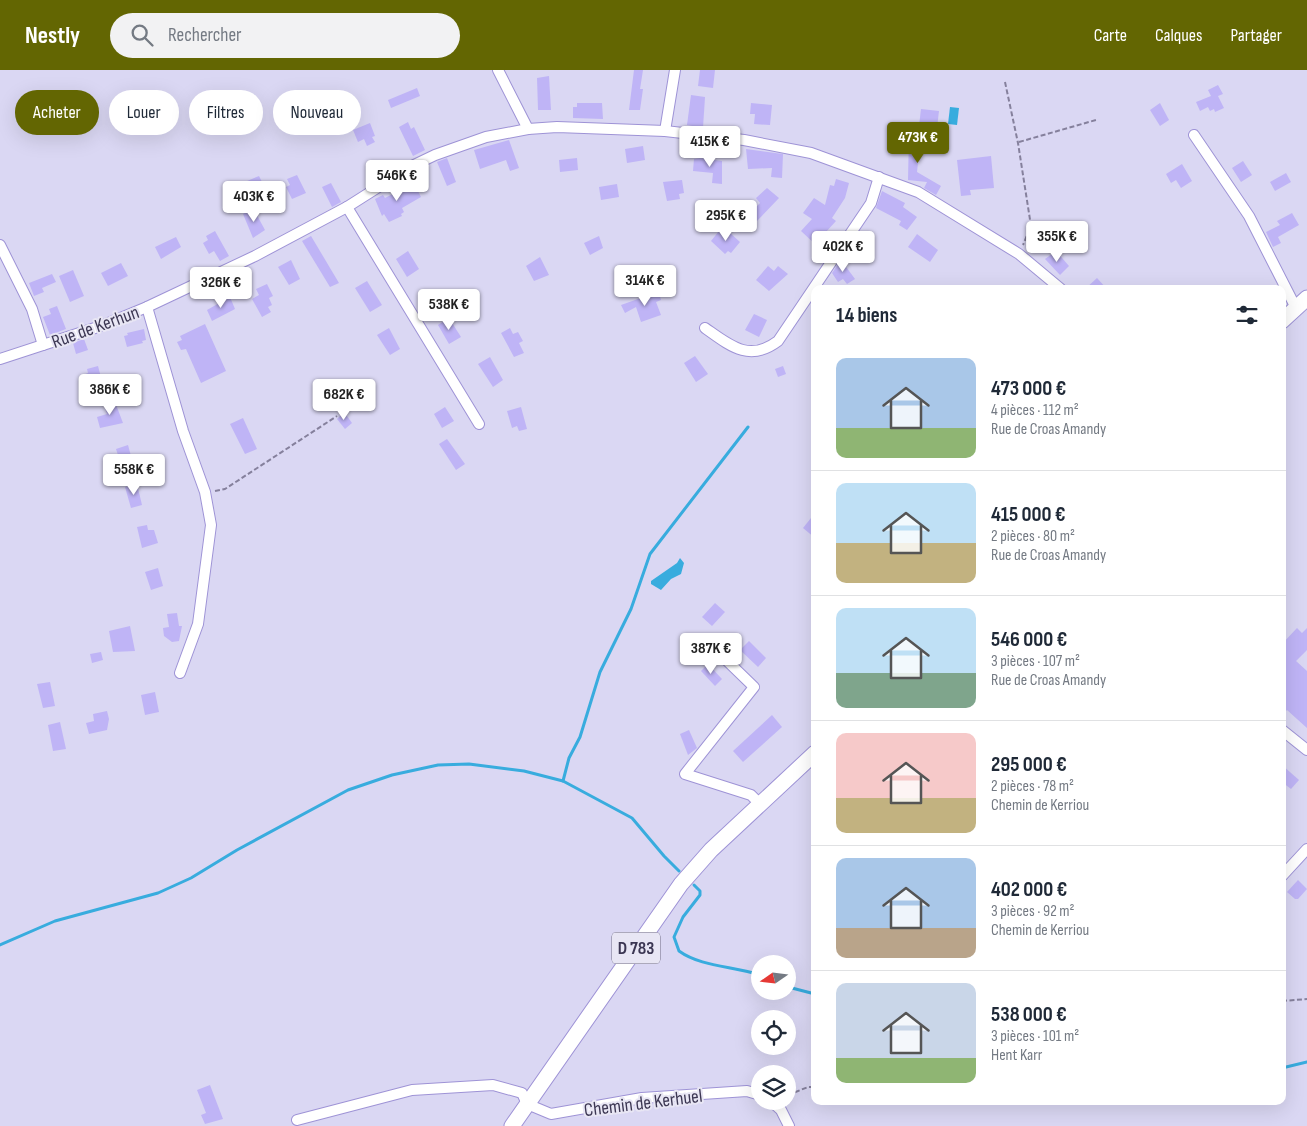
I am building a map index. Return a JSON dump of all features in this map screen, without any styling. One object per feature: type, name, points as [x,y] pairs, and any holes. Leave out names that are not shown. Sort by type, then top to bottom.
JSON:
[{"type":"main road","points":[[1286,317],[1302,303]]},
{"type":"main road","name":"D 783","points":[[512,1126],[681,884],[711,850],[759,803],[811,757]]},
{"type":"street","points":[[498,70],[528,129]]},
{"type":"street","points":[[665,131],[675,70]]},
{"type":"street","name":"Rue de Kerhun","points":[[0,359],[101,326],[147,307],[255,256],[347,207],[410,167],[435,155],[486,137],[528,129],[557,127],[665,131],[744,140],[811,153],[918,192],[1019,254],[1056,285]]},
{"type":"street","points":[[1194,135],[1249,216],[1302,303]]},
{"type":"street","points":[[816,285],[871,203],[879,177]]},
{"type":"street","points":[[347,207],[479,424]]},
{"type":"street","name":"Rue de Kerhun","points":[[0,244],[32,309],[43,345]]},
{"type":"street","points":[[705,328],[737,350],[768,348],[778,341],[811,292]]},
{"type":"street","points":[[147,307],[183,432],[205,492],[211,525],[198,624],[180,673]]},
{"type":"street","points":[[719,653],[754,688],[685,774],[751,795],[759,803]]},
{"type":"street","points":[[1286,733],[1307,750]]},
{"type":"street","points":[[1286,872],[1307,849]]},
{"type":"street","name":"Chemin de Kerhuel","points":[[297,1120],[421,1089],[493,1085],[522,1093],[528,1104],[551,1114],[642,1098],[751,1092]]},
{"type":"street","points":[[781,1110],[789,1126]]},
{"type":"path","points":[[1005,82],[1018,143],[1031,226],[1019,254]]},
{"type":"path","points":[[1018,143],[1096,120]]},
{"type":"path","points":[[205,492],[225,490],[337,416]]},
{"type":"path","points":[[1286,1001],[1307,999]]},
{"type":"path","points":[[796,1092],[811,1087]]},
{"type":"water","points":[[950,107],[959,108],[957,125],[948,124]]},
{"type":"water","points":[[680,558],[684,563],[681,574],[671,579],[661,590],[651,584],[651,581],[677,563]]},
{"type":"building","points":[[634,70],[643,70],[640,89],[643,89],[640,110],[629,110]]},
{"type":"building","points":[[700,70],[715,70],[713,88],[698,86]]},
{"type":"building","points":[[549,76],[551,110],[538,110],[537,78]]},
{"type":"building","points":[[1218,85],[1223,94],[1218,96],[1224,108],[1215,112],[1214,109],[1210,111],[1208,107],[1200,111],[1196,102],[1211,96],[1208,90]]},
{"type":"building","points":[[417,88],[420,96],[391,108],[388,100]]},
{"type":"building","points":[[691,95],[705,97],[703,128],[687,125]]},
{"type":"building","points":[[577,103],[602,103],[603,119],[573,118],[573,107],[577,107]]},
{"type":"building","points":[[751,103],[772,105],[770,125],[754,124],[755,114],[750,114]]},
{"type":"building","points":[[1160,103],[1169,120],[1160,126],[1150,110]]},
{"type":"building","points":[[921,109],[939,111],[936,136],[918,134]]},
{"type":"building","points":[[408,122],[411,129],[414,127],[425,150],[413,156],[399,127]]},
{"type":"building","points":[[370,123],[375,136],[372,137],[375,142],[367,146],[364,139],[358,142],[355,135],[361,135],[361,127]]},
{"type":"building","points":[[909,133],[921,134],[917,172],[941,186],[936,195],[924,188],[927,182],[908,180]]},
{"type":"building","points":[[509,140],[519,168],[510,171],[506,160],[480,169],[474,150]]},
{"type":"building","points":[[643,146],[645,160],[627,163],[625,149]]},
{"type":"building","points":[[746,149],[783,154],[782,178],[771,177],[772,168],[748,169]]},
{"type":"building","points":[[991,156],[994,188],[970,190],[971,195],[961,196],[957,160]]},
{"type":"building","points":[[447,158],[456,182],[447,186],[437,162]]},
{"type":"building","points":[[577,158],[578,170],[560,172],[559,160]]},
{"type":"building","points":[[694,159],[722,161],[722,184],[712,183],[713,173],[693,171]]},
{"type":"building","points":[[1243,161],[1252,175],[1241,182],[1232,168]]},
{"type":"building","points":[[1182,164],[1192,181],[1181,188],[1176,180],[1171,183],[1166,174]]},
{"type":"building","points":[[1286,173],[1291,182],[1275,191],[1270,182]]},
{"type":"building","points":[[297,175],[306,193],[292,199],[286,187],[290,185],[287,179]]},
{"type":"building","points":[[259,176],[265,188],[246,197],[240,184]]},
{"type":"building","points":[[836,179],[849,183],[845,198],[832,218],[836,221],[815,244],[801,231],[812,219],[803,213],[814,198],[825,205],[830,185],[834,186]]},
{"type":"building","points":[[682,180],[684,193],[679,194],[680,199],[667,201],[663,182]]},
{"type":"building","points":[[331,183],[341,202],[332,207],[322,187]]},
{"type":"building","points":[[414,183],[421,197],[402,208],[404,212],[401,214],[402,216],[389,222],[384,214],[382,216],[375,199],[383,195],[385,198]]},
{"type":"building","points":[[617,184],[619,197],[601,200],[599,187]]},
{"type":"building","points":[[767,188],[779,198],[757,221],[749,214],[760,203],[756,198]]},
{"type":"building","points":[[882,191],[905,203],[903,207],[917,217],[907,230],[899,225],[901,221],[876,208]]},
{"type":"building","points":[[253,208],[265,230],[253,238],[243,214]]},
{"type":"building","points":[[1292,213],[1299,225],[1278,237],[1281,243],[1273,247],[1266,232],[1280,225],[1277,221]]},
{"type":"building","points":[[215,231],[229,256],[220,261],[214,251],[209,254],[203,243],[208,240],[206,236]]},
{"type":"building","points":[[719,231],[724,236],[729,232],[740,242],[731,253],[728,251],[725,254],[711,241]]},
{"type":"building","points":[[917,234],[938,250],[930,262],[908,247]]},
{"type":"building","points":[[311,236],[339,283],[330,287],[302,241]]},
{"type":"building","points":[[599,236],[603,248],[590,255],[584,243]]},
{"type":"building","points":[[176,237],[181,247],[161,259],[155,247]]},
{"type":"building","points":[[408,251],[419,269],[407,277],[396,259]]},
{"type":"building","points":[[1056,251],[1069,266],[1060,275],[1045,259]]},
{"type":"building","points":[[540,257],[549,275],[534,281],[526,266]]},
{"type":"building","points":[[291,260],[300,279],[289,285],[278,267]]},
{"type":"building","points":[[841,260],[855,279],[847,284],[843,279],[838,282],[832,273]]},
{"type":"building","points":[[121,263],[128,276],[108,286],[101,273]]},
{"type":"building","points":[[768,266],[774,271],[778,266],[788,274],[769,291],[756,280]]},
{"type":"building","points":[[73,270],[84,296],[70,302],[59,276]]},
{"type":"building","points":[[52,274],[56,282],[42,288],[44,292],[34,296],[29,283]]},
{"type":"building","points":[[1097,278],[1103,285],[1089,285]]},
{"type":"building","points":[[367,281],[382,305],[370,312],[355,288]]},
{"type":"building","points":[[267,284],[273,296],[269,298],[272,305],[268,307],[271,312],[262,317],[252,299],[259,295],[256,289]]},
{"type":"building","points":[[659,293],[661,300],[656,302],[661,315],[641,322],[636,307],[625,313],[621,305]]},
{"type":"building","points":[[230,297],[235,309],[212,321],[207,310]]},
{"type":"building","points":[[57,306],[66,329],[50,335],[43,317],[51,314],[49,309]]},
{"type":"building","points":[[754,314],[767,320],[759,337],[745,330]]},
{"type":"building","points":[[449,318],[461,337],[449,344],[438,325]]},
{"type":"building","points":[[205,324],[226,371],[201,383],[186,349],[181,350],[177,342],[182,340],[180,336]]},
{"type":"building","points":[[389,328],[400,349],[390,355],[377,335]]},
{"type":"building","points":[[510,328],[513,334],[518,332],[523,341],[519,343],[524,353],[514,357],[501,333]]},
{"type":"building","points":[[144,329],[146,340],[142,341],[143,343],[127,347],[124,336],[128,335],[127,333]]},
{"type":"building","points":[[84,339],[88,350],[76,354],[73,343]]},
{"type":"building","points":[[695,356],[708,374],[696,382],[684,363]]},
{"type":"building","points":[[490,357],[503,380],[493,387],[478,364]]},
{"type":"building","points":[[98,366],[102,381],[99,382],[100,386],[91,389],[89,384],[86,385],[83,375],[88,373],[87,369]]},
{"type":"building","points":[[783,366],[786,374],[778,377],[775,369]]},
{"type":"building","points":[[115,402],[123,423],[100,428],[97,417],[107,414],[104,405]]},
{"type":"building","points":[[445,407],[454,421],[442,428],[434,414]]},
{"type":"building","points":[[521,407],[527,429],[519,431],[517,426],[512,428],[507,411]]},
{"type":"building","points":[[344,412],[352,423],[345,429],[337,419]]},
{"type":"building","points":[[243,418],[257,449],[245,454],[230,424]]},
{"type":"building","points":[[447,439],[465,464],[456,470],[439,444]]},
{"type":"building","points":[[128,445],[134,467],[123,470],[116,449]]},
{"type":"building","points":[[137,484],[142,505],[131,508],[125,487]]},
{"type":"building","points":[[811,518],[811,535],[803,528]]},
{"type":"building","points":[[147,525],[148,530],[154,530],[158,543],[142,548],[137,527]]},
{"type":"building","points":[[158,568],[163,586],[151,590],[145,572]]},
{"type":"building","points":[[715,603],[725,612],[712,626],[702,617]]},
{"type":"building","points":[[177,613],[179,626],[182,626],[179,641],[172,642],[164,636],[163,628],[169,627],[167,614]]},
{"type":"building","points":[[130,626],[135,651],[113,652],[109,631]]},
{"type":"building","points":[[1297,628],[1302,633],[1307,628],[1307,650],[1296,661],[1307,671],[1307,728],[1286,711],[1286,640]]},
{"type":"building","points":[[749,641],[766,658],[758,667],[740,650]]},
{"type":"building","points":[[101,652],[103,660],[92,663],[90,654]]},
{"type":"building","points":[[708,664],[722,679],[715,686],[701,671]]},
{"type":"building","points":[[50,682],[55,706],[43,708],[37,684]]},
{"type":"building","points":[[155,692],[159,712],[145,715],[141,695]]},
{"type":"building","points":[[107,711],[109,719],[107,730],[89,734],[86,723],[94,721],[93,714]]},
{"type":"building","points":[[772,715],[782,727],[743,762],[733,751]]},
{"type":"building","points":[[60,722],[66,749],[53,751],[48,725]]},
{"type":"building","points":[[689,730],[697,748],[688,755],[680,734]]},
{"type":"building","points":[[1286,769],[1299,780],[1291,789],[1286,785]]},
{"type":"building","points":[[1298,880],[1307,889],[1298,899],[1295,899],[1287,892]]},
{"type":"building","points":[[210,1085],[223,1119],[205,1124],[201,1115],[206,1113],[197,1090]]},
{"type":"waterway","points":[[563,781],[569,758],[580,737],[600,672],[631,609],[650,554],[748,427]]},
{"type":"waterway","points":[[0,945],[55,921],[158,893],[191,878],[237,850],[348,790],[392,775],[438,765],[469,764],[524,771],[563,781],[632,818],[679,871]]},
{"type":"waterway","points":[[694,885],[700,891],[700,895],[683,917],[674,937],[679,951],[707,963],[751,972]]},
{"type":"waterway","points":[[796,989],[811,993]]},
{"type":"waterway","points":[[1286,1067],[1307,1062]]}]
